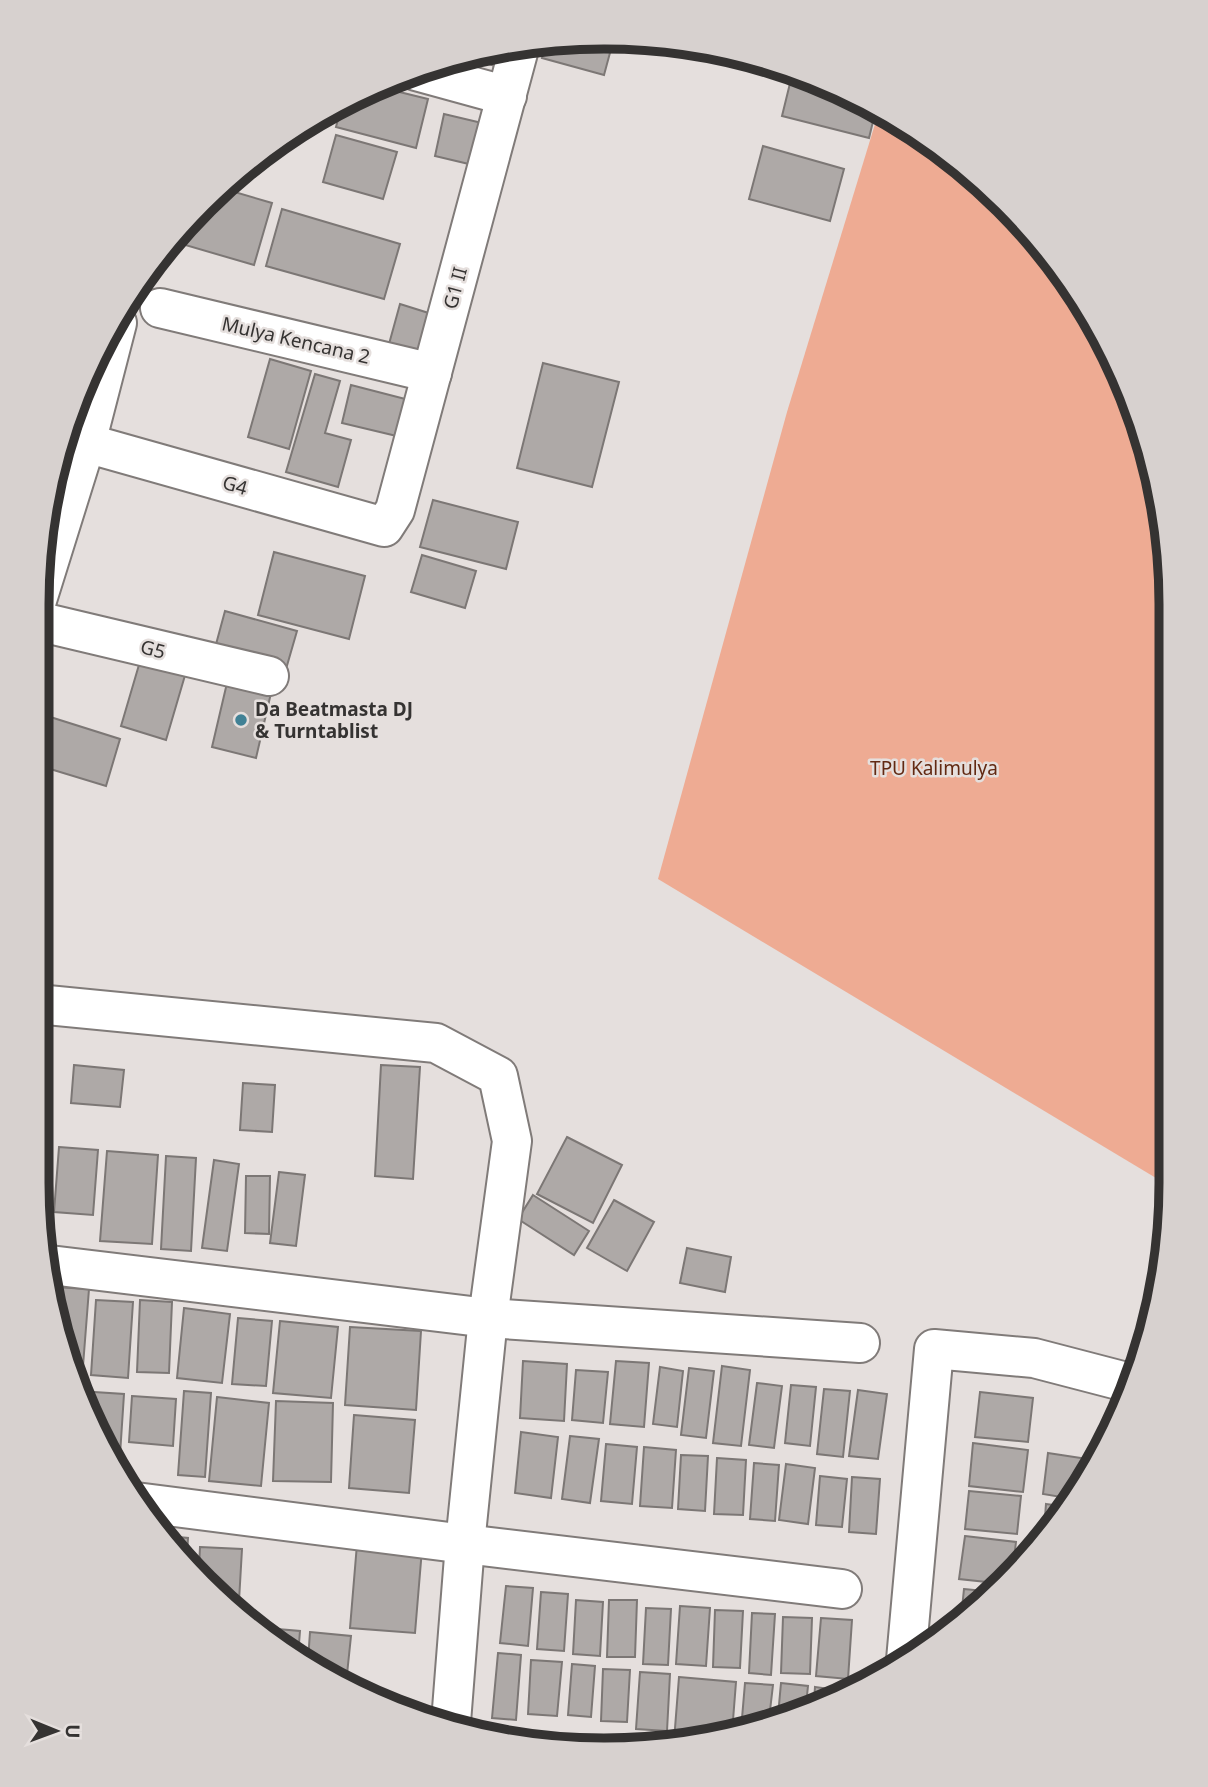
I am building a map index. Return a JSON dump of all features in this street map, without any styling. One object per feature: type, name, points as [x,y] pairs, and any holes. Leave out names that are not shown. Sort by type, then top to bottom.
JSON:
[{"type":"street","name":"G1 II","points":[[384,527],[395,510],[517,57]]},
{"type":"street","points":[[433,76],[506,96]]},
{"type":"street","name":"Mulya Kencana 2","points":[[160,308],[432,373]]},
{"type":"street","points":[[52,553],[86,443],[109,352]]},
{"type":"street","name":"G4","points":[[86,443],[384,527]]},
{"type":"street","name":"G5","points":[[49,624],[269,676]]},
{"type":"street","points":[[49,1005],[436,1043],[499,1076],[512,1141],[488,1318],[465,1544],[451,1716]]},
{"type":"street","points":[[56,1266],[488,1318],[860,1343]]},
{"type":"street","points":[[907,1647],[934,1349],[1034,1357],[1122,1381]]},
{"type":"street","points":[[152,1504],[842,1589]]},
{"type":"green space","name":"TPU Kalimulya","points":[[876,120],[942,164],[970,187],[1021,238],[1065,296],[1102,359],[1130,426],[1140,460],[1158,568],[1159,1180],[658,879],[787,412]]},
{"type":"building","points":[[611,49],[604,75],[542,58],[544,53]]},
{"type":"building","points":[[500,59],[498,67],[484,63]]},
{"type":"building","points":[[790,81],[874,119],[869,138],[782,116]]},
{"type":"building","points":[[393,90],[428,99],[416,148],[336,127],[339,117]]},
{"type":"building","points":[[444,114],[482,123],[473,165],[435,156]]},
{"type":"building","points":[[336,135],[397,152],[383,199],[323,182]]},
{"type":"building","points":[[763,146],[844,169],[830,221],[749,199]]},
{"type":"building","points":[[233,192],[272,203],[254,265],[182,244]]},
{"type":"building","points":[[282,209],[400,244],[384,299],[266,266]]},
{"type":"building","points":[[400,304],[435,315],[424,354],[389,344]]},
{"type":"building","points":[[270,359],[311,371],[289,449],[248,437]]},
{"type":"building","points":[[543,363],[619,382],[592,487],[517,468]]},
{"type":"building","points":[[315,374],[340,381],[325,433],[351,440],[338,487],[286,472]]},
{"type":"building","points":[[351,385],[413,401],[405,438],[342,423]]},
{"type":"building","points":[[433,500],[518,522],[506,569],[420,547]]},
{"type":"building","points":[[274,552],[365,576],[349,639],[258,615]]},
{"type":"building","points":[[422,555],[476,571],[465,608],[411,592]]},
{"type":"building","points":[[225,611],[297,631],[286,669],[215,648]]},
{"type":"building","points":[[141,658],[186,672],[166,740],[121,726]]},
{"type":"building","name":"Da Beatmasta DJ & Turntablist","points":[[227,683],[271,693],[256,758],[212,747]]},
{"type":"building","points":[[49,717],[120,739],[106,786],[49,769]]},
{"type":"building","points":[[74,1065],[124,1070],[120,1107],[71,1103]]},
{"type":"building","points":[[381,1065],[420,1067],[413,1179],[375,1176]]},
{"type":"building","points":[[243,1083],[275,1085],[272,1132],[240,1130]]},
{"type":"building","points":[[567,1137],[622,1165],[593,1223],[537,1194]]},
{"type":"building","points":[[59,1147],[98,1150],[93,1215],[54,1212]]},
{"type":"building","points":[[107,1151],[158,1155],[152,1244],[100,1241]]},
{"type":"building","points":[[166,1156],[196,1158],[191,1251],[161,1249]]},
{"type":"building","points":[[214,1160],[239,1164],[227,1251],[202,1248]]},
{"type":"building","points":[[279,1172],[305,1175],[296,1246],[270,1243]]},
{"type":"building","points":[[246,1176],[270,1176],[269,1234],[245,1233]]},
{"type":"building","points":[[533,1195],[589,1231],[574,1255],[518,1219]]},
{"type":"building","points":[[614,1200],[654,1222],[627,1271],[587,1248]]},
{"type":"building","points":[[687,1248],[731,1257],[725,1292],[680,1283]]},
{"type":"building","points":[[59,1287],[89,1289],[83,1366],[78,1361]]},
{"type":"building","points":[[96,1300],[133,1302],[128,1378],[91,1375]]},
{"type":"building","points":[[140,1300],[172,1302],[169,1373],[137,1372]]},
{"type":"building","points":[[184,1308],[230,1314],[222,1383],[177,1378]]},
{"type":"building","points":[[238,1318],[272,1321],[266,1386],[232,1384]]},
{"type":"building","points":[[280,1321],[338,1327],[331,1398],[273,1393]]},
{"type":"building","points":[[350,1327],[421,1331],[416,1410],[345,1405]]},
{"type":"building","points":[[523,1361],[567,1364],[564,1421],[520,1418]]},
{"type":"building","points":[[616,1361],[649,1363],[644,1427],[610,1424]]},
{"type":"building","points":[[722,1366],[750,1370],[741,1446],[713,1443]]},
{"type":"building","points":[[660,1367],[683,1371],[677,1427],[653,1424]]},
{"type":"building","points":[[689,1368],[714,1371],[706,1438],[681,1435]]},
{"type":"building","points":[[576,1370],[608,1372],[603,1423],[572,1420]]},
{"type":"building","points":[[757,1383],[782,1386],[774,1448],[749,1445]]},
{"type":"building","points":[[791,1385],[816,1387],[810,1446],[785,1443]]},
{"type":"building","points":[[824,1389],[850,1391],[843,1457],[817,1454]]},
{"type":"building","points":[[858,1390],[887,1394],[878,1459],[849,1456]]},
{"type":"building","points":[[184,1391],[211,1393],[205,1477],[178,1475]]},
{"type":"building","points":[[90,1392],[124,1394],[120,1454]]},
{"type":"building","points":[[980,1392],[1033,1398],[1028,1442],[975,1437]]},
{"type":"building","points":[[132,1396],[176,1399],[173,1446],[129,1442]]},
{"type":"building","points":[[217,1397],[269,1403],[261,1486],[209,1481]]},
{"type":"building","points":[[276,1401],[333,1403],[331,1482],[273,1481]]},
{"type":"building","points":[[354,1415],[415,1420],[409,1493],[349,1488]]},
{"type":"building","points":[[521,1432],[558,1437],[551,1498],[515,1493]]},
{"type":"building","points":[[570,1436],[599,1439],[590,1503],[562,1499]]},
{"type":"building","points":[[973,1443],[1028,1450],[1023,1492],[969,1486]]},
{"type":"building","points":[[606,1444],[637,1447],[632,1504],[601,1501]]},
{"type":"building","points":[[644,1447],[676,1450],[672,1508],[640,1506]]},
{"type":"building","points":[[1048,1453],[1086,1459],[1061,1497],[1043,1494]]},
{"type":"building","points":[[681,1455],[708,1456],[705,1511],[678,1509]]},
{"type":"building","points":[[717,1458],[746,1460],[743,1515],[714,1514]]},
{"type":"building","points":[[754,1463],[779,1465],[775,1521],[750,1519]]},
{"type":"building","points":[[786,1464],[815,1468],[808,1524],[779,1520]]},
{"type":"building","points":[[820,1476],[847,1479],[842,1527],[816,1525]]},
{"type":"building","points":[[852,1477],[880,1479],[876,1534],[849,1532]]},
{"type":"building","points":[[969,1491],[1021,1496],[1017,1534],[965,1529]]},
{"type":"building","points":[[1046,1504],[1055,1505],[1045,1520]]},
{"type":"building","points":[[965,1536],[1016,1542],[1014,1556],[989,1582],[959,1579]]},
{"type":"building","points":[[177,1537],[188,1538],[187,1549]]},
{"type":"building","points":[[357,1544],[422,1549],[415,1633],[350,1628]]},
{"type":"building","points":[[200,1547],[242,1549],[239,1601],[212,1575],[199,1562]]},
{"type":"building","points":[[506,1586],[533,1588],[528,1646],[500,1643]]},
{"type":"building","points":[[964,1589],[980,1591],[970,1600],[962,1606]]},
{"type":"building","points":[[541,1592],[568,1594],[564,1651],[537,1649]]},
{"type":"building","points":[[576,1600],[603,1602],[600,1656],[573,1654]]},
{"type":"building","points":[[609,1600],[637,1600],[635,1657],[607,1657]]},
{"type":"building","points":[[680,1606],[710,1608],[706,1666],[676,1664]]},
{"type":"building","points":[[646,1608],[671,1609],[668,1665],[643,1664]]},
{"type":"building","points":[[715,1610],[743,1611],[740,1668],[713,1667]]},
{"type":"building","points":[[752,1613],[775,1614],[771,1675],[749,1673]]},
{"type":"building","points":[[783,1617],[812,1618],[810,1674],[781,1673]]},
{"type":"building","points":[[821,1618],[852,1620],[848,1679],[816,1676]]},
{"type":"building","points":[[274,1629],[300,1631],[299,1646]]},
{"type":"building","points":[[310,1632],[351,1636],[347,1675],[309,1652]]},
{"type":"building","points":[[498,1653],[521,1655],[516,1720],[492,1718]]},
{"type":"building","points":[[531,1660],[562,1662],[557,1716],[528,1714]]},
{"type":"building","points":[[572,1664],[595,1666],[591,1717],[568,1715]]},
{"type":"building","points":[[603,1669],[630,1670],[627,1722],[601,1721]]},
{"type":"building","points":[[640,1672],[670,1674],[667,1731],[636,1729]]},
{"type":"building","points":[[679,1677],[736,1682],[733,1722],[675,1733]]},
{"type":"building","points":[[745,1683],[773,1685],[770,1713],[742,1720]]},
{"type":"building","points":[[781,1683],[808,1686],[807,1700],[779,1710]]},
{"type":"building","points":[[815,1687],[831,1689],[816,1696]]},
{"type":"place","name":"Da Beatmasta DJ & Turntablist","points":[[241,720]]}]
